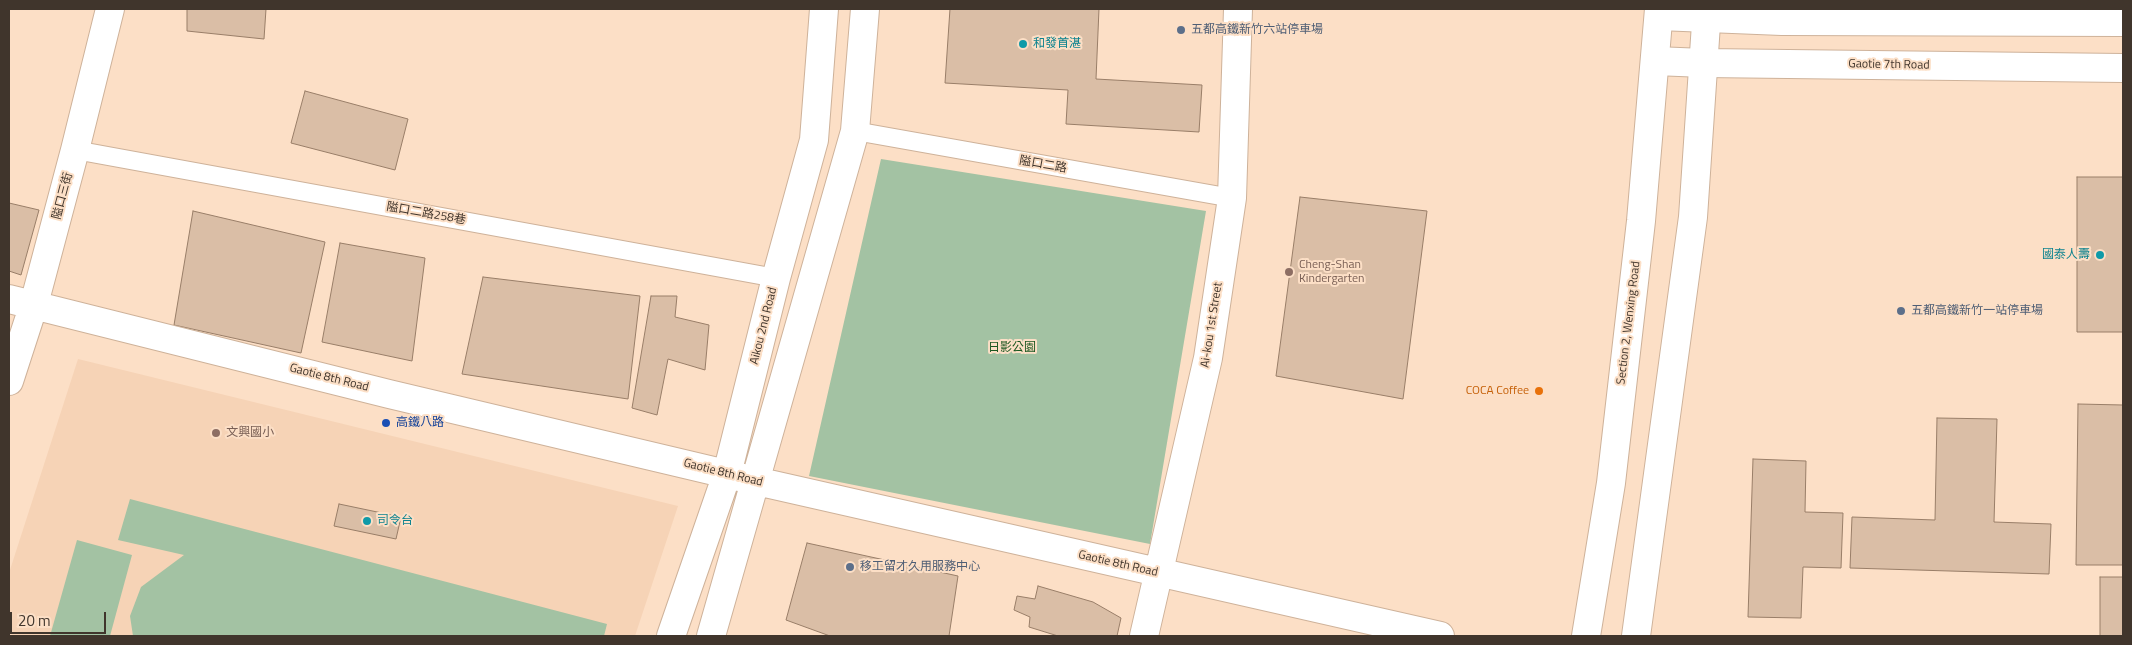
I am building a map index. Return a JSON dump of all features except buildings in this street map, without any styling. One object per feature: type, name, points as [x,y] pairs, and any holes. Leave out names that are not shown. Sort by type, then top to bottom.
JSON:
[{"type":"street","name":"隘口三街","points":[[9,380],[21,301],[75,150],[110,9]]},
{"type":"street","name":"Aikou 2nd Road","points":[[671,636],[727,474],[776,278],[814,140],[824,9]]},
{"type":"street","points":[[710,636],[756,481],[854,131],[865,9]]},
{"type":"street","name":"Ai-kou 1st Street","points":[[1144,636],[1208,358],[1232,198],[1238,9]]},
{"type":"street","points":[[1659,12],[1707,13],[1782,21],[2123,22]]},
{"type":"street","name":"Section 2, Wenxing Road","points":[[1586,636],[1611,483],[1641,221],[1659,12]]},
{"type":"street","points":[[1636,636],[1694,217],[1707,13]]},
{"type":"street","name":"Gaotie 7th Road","points":[[1655,61],[2123,68]]},
{"type":"street","name":"Gaotie 8th Road","points":[[21,301],[389,394],[756,481],[1440,636]]},
{"type":"lane","name":"隘口二路","points":[[854,131],[1232,198]]},
{"type":"lane","name":"隘口二路258巷","points":[[75,150],[776,278]]},
{"type":"shaded area","name":"文興國小","points":[[78,359],[678,506],[635,636],[9,636],[9,573]]},
{"type":"green space","name":"日影公園","points":[[881,159],[1206,211],[1150,544],[809,476]]},
{"type":"green space","points":[[130,499],[607,624],[604,636],[133,636],[130,616],[141,587],[184,555],[118,540]]},
{"type":"green space","points":[[77,540],[132,555],[110,636],[50,636]]},
{"type":"place","name":"五都高鐵新竹六站停車場","points":[[1181,30]]},
{"type":"place","name":"和發首湛","points":[[1023,44]]},
{"type":"place","name":"國泰人壽","points":[[2100,255]]},
{"type":"place","name":"Cheng-Shan Kindergarten","points":[[1289,272]]},
{"type":"place","name":"五都高鐵新竹一站停車場","points":[[1901,311]]},
{"type":"place","name":"COCA Coffee","points":[[1539,391]]},
{"type":"place","name":"高鐵八路","points":[[386,423]]},
{"type":"place","name":"文興國小","points":[[216,433]]},
{"type":"place","name":"司令台","points":[[367,521]]},
{"type":"place","name":"移工留才久用服務中心","points":[[850,567]]}]
